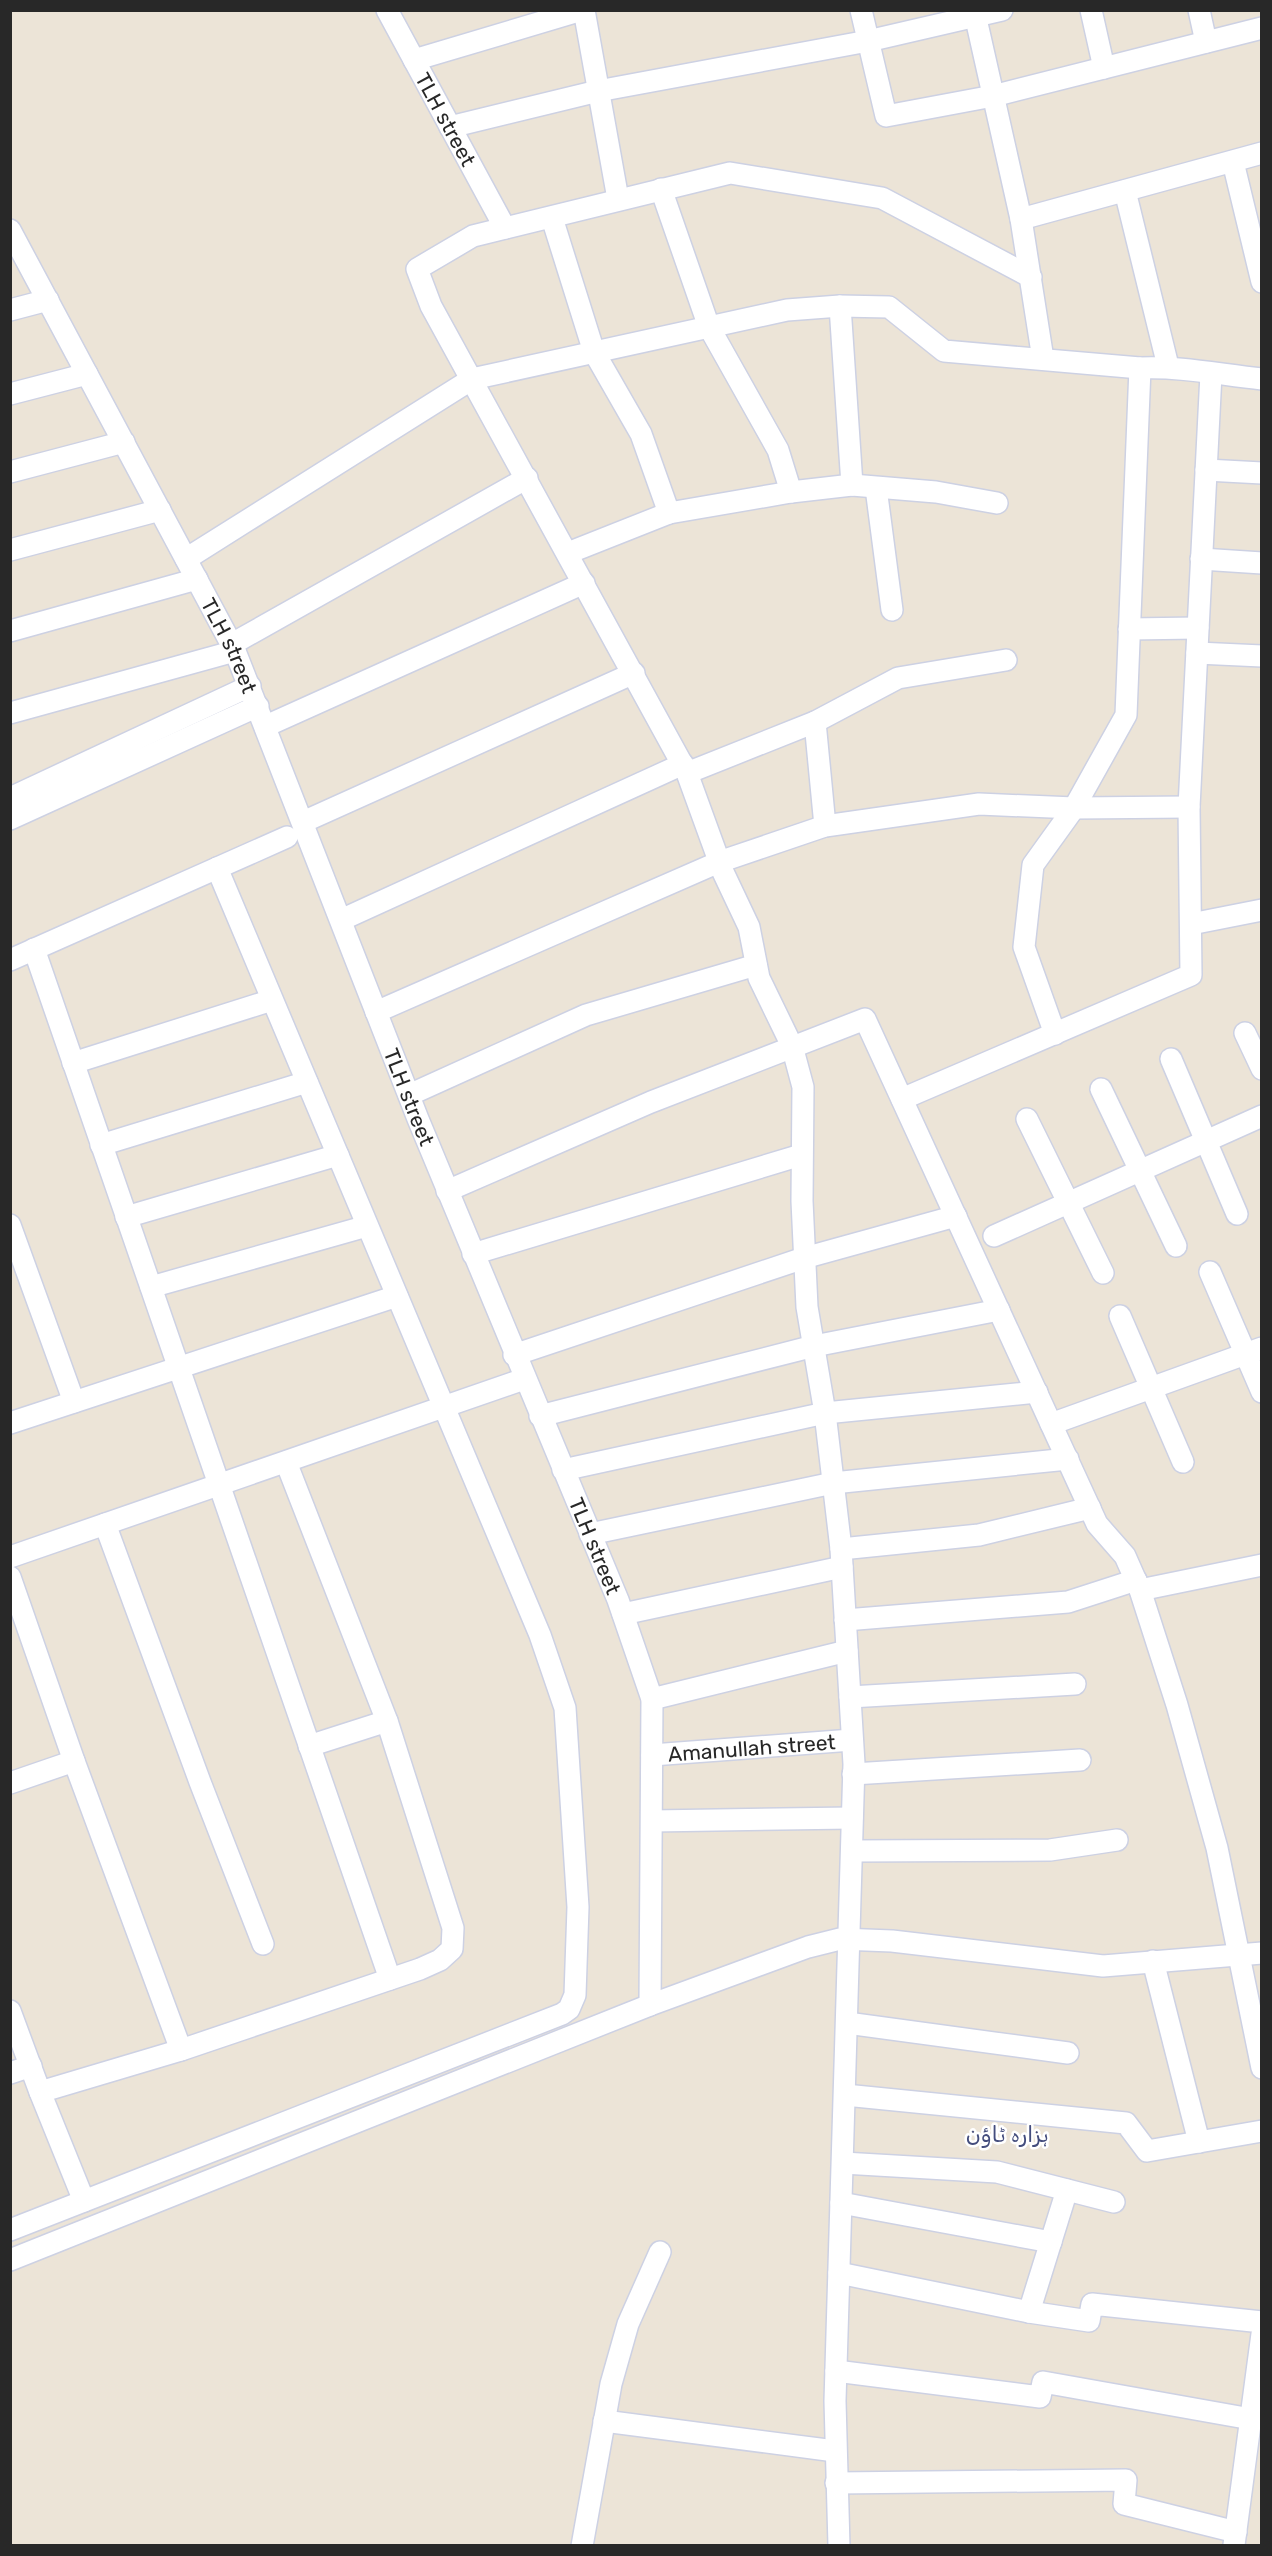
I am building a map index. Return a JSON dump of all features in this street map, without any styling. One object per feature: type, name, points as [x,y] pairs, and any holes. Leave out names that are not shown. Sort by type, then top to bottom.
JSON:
[{"type":"street","name":"TLH street","points":[[387,10],[505,228]]},
{"type":"street","points":[[414,60],[583,10],[618,199]]},
{"type":"street","points":[[861,10],[886,116],[993,96],[1262,28]]},
{"type":"street","points":[[450,127],[598,91],[868,40],[975,14],[1002,10]]},
{"type":"street","points":[[1091,10],[1104,68]]},
{"type":"street","points":[[1199,10],[1206,42]]},
{"type":"street","points":[[975,14],[1021,219],[1042,359]]},
{"type":"street","points":[[1021,219],[1262,153]]},
{"type":"street","points":[[1233,162],[1262,282]]},
{"type":"street","points":[[839,2546],[835,2451],[836,2371],[853,1774],[841,1558],[825,1413],[814,1346],[804,1258],[801,1155],[803,1087],[792,1046],[759,978],[749,927],[719,862],[685,768],[431,306],[417,270],[473,236],[730,172],[882,198],[1031,277]]},
{"type":"street","points":[[661,189],[709,327],[778,450],[791,492]]},
{"type":"street","points":[[1125,191],[1168,366]]},
{"type":"street","points":[[552,218],[594,352],[641,434],[669,513]]},
{"type":"street","name":"TLH street","points":[[10,230],[234,648],[447,1191],[623,1614],[652,1699],[650,2005]]},
{"type":"street","points":[[10,310],[48,300]]},
{"type":"street","points":[[840,306],[852,485]]},
{"type":"street","points":[[186,559],[472,379],[787,310],[840,306],[890,307],[944,351],[1140,368],[1168,366],[1211,375],[1262,379]]},
{"type":"street","points":[[1055,1034],[1024,946],[1033,865],[1074,808],[1126,715],[1140,368]]},
{"type":"street","points":[[10,394],[87,374]]},
{"type":"street","points":[[902,1099],[1191,975],[1189,807],[1211,375]]},
{"type":"street","points":[[10,472],[124,442]]},
{"type":"street","points":[[1206,470],[1262,473]]},
{"type":"street","points":[[10,713],[234,648],[527,478]]},
{"type":"street","points":[[568,553],[669,513],[791,492],[852,485],[936,492],[997,503]]},
{"type":"street","points":[[876,488],[892,610]]},
{"type":"street","points":[[10,550],[160,510]]},
{"type":"street","points":[[1202,559],[1262,563]]},
{"type":"street","points":[[10,631],[197,579]]},
{"type":"street","points":[[266,726],[584,583]]},
{"type":"street","points":[[1129,629],[1198,628]]},
{"type":"street","points":[[1197,653],[1262,656]]},
{"type":"street","points":[[341,920],[685,768],[815,722],[904,676],[1006,660]]},
{"type":"street","points":[[303,822],[634,673]]},
{"type":"street","points":[[10,798],[254,696]]},
{"type":"street","points":[[10,819],[254,696]]},
{"type":"street","points":[[815,722],[825,826]]},
{"type":"street","points":[[376,1012],[719,862],[825,826],[979,804],[1074,808],[1189,807]]},
{"type":"street","points":[[10,960],[287,837]]},
{"type":"street","points":[[10,2230],[562,2014],[573,2003],[578,1907],[565,1708],[540,1635],[217,868]]},
{"type":"street","points":[[1191,924],[1262,910]]},
{"type":"street","points":[[34,949],[390,1979]]},
{"type":"street","points":[[409,1095],[586,1016],[756,965]]},
{"type":"street","points":[[73,1063],[272,1000]]},
{"type":"street","points":[[447,1191],[651,1102],[865,1019],[1097,1524],[1125,1556],[1138,1585],[1177,1705],[1217,1848],[1262,2068]]},
{"type":"street","points":[[1245,1033],[1262,1069]]},
{"type":"street","points":[[1171,1059],[1238,1214]]},
{"type":"street","points":[[101,1145],[307,1082]]},
{"type":"street","points":[[1101,1089],[1176,1246]]},
{"type":"street","points":[[994,1236],[1262,1116]]},
{"type":"street","points":[[1027,1119],[1103,1273]]},
{"type":"street","points":[[126,1217],[338,1155]]},
{"type":"street","points":[[473,1254],[801,1155]]},
{"type":"street","points":[[514,1355],[804,1258],[956,1216]]},
{"type":"street","points":[[10,1225],[74,1402]]},
{"type":"street","points":[[151,1287],[368,1226]]},
{"type":"street","points":[[1210,1272],[1253,1351],[1262,1392]]},
{"type":"street","points":[[10,1423],[397,1296]]},
{"type":"street","points":[[540,1416],[814,1346],[999,1310]]},
{"type":"street","points":[[1120,1316],[1183,1462]]},
{"type":"street","points":[[1052,1424],[1253,1351]]},
{"type":"street","points":[[10,1557],[524,1379]]},
{"type":"street","points":[[563,1470],[825,1413],[1037,1392]]},
{"type":"street","points":[[590,1534],[833,1483],[1068,1459]]},
{"type":"street","points":[[40,2092],[181,2050],[390,1979],[440,1960],[452,1949],[453,1928],[387,1721],[286,1462]]},
{"type":"street","points":[[623,1614],[841,1558],[979,1535],[1090,1508]]},
{"type":"street","points":[[105,1524],[200,1782],[263,1944]]},
{"type":"street","points":[[845,1620],[1068,1602],[1138,1585],[1262,1565]]},
{"type":"street","points":[[10,1577],[74,1761],[181,2050]]},
{"type":"street","points":[[652,1699],[847,1651]]},
{"type":"street","points":[[850,1697],[1075,1684]]},
{"type":"street","points":[[309,1746],[387,1721]]},
{"type":"street","name":"Amanullah street","points":[[652,1755],[852,1740]]},
{"type":"street","points":[[853,1774],[1080,1760]]},
{"type":"street","points":[[10,1783],[74,1761]]},
{"type":"street","points":[[652,1821],[852,1818]]},
{"type":"street","points":[[852,1851],[1050,1850],[1117,1840]]},
{"type":"street","points":[[10,2260],[650,2005],[808,1947],[850,1940],[892,1941],[1102,1966],[1238,1957],[1262,1953]]},
{"type":"street","points":[[1153,1961],[1199,2142]]},
{"type":"street","points":[[10,2011],[84,2201]]},
{"type":"street","points":[[847,2023],[1068,2053]]},
{"type":"street","points":[[10,2073],[31,2066]]},
{"type":"street","points":[[845,2095],[1125,2123],[1147,2151],[1262,2131]]},
{"type":"street","points":[[843,2163],[997,2172],[1114,2202]]},
{"type":"street","points":[[1029,2312],[1067,2190]]},
{"type":"street","points":[[841,2203],[1051,2242]]},
{"type":"street","points":[[582,2546],[611,2384],[628,2324],[660,2252]]},
{"type":"street","points":[[839,2272],[1029,2312],[1089,2321],[1092,2304],[1262,2322]]},
{"type":"street","points":[[836,2483],[1125,2480],[1124,2504],[1235,2539],[1262,2334]]},
{"type":"street","points":[[836,2371],[1040,2397],[1043,2382],[1251,2418]]},
{"type":"street","points":[[604,2421],[835,2451]]},
{"type":"district","name":"ہزارہ ٹاؤن","points":[[1007,2134]]}]
